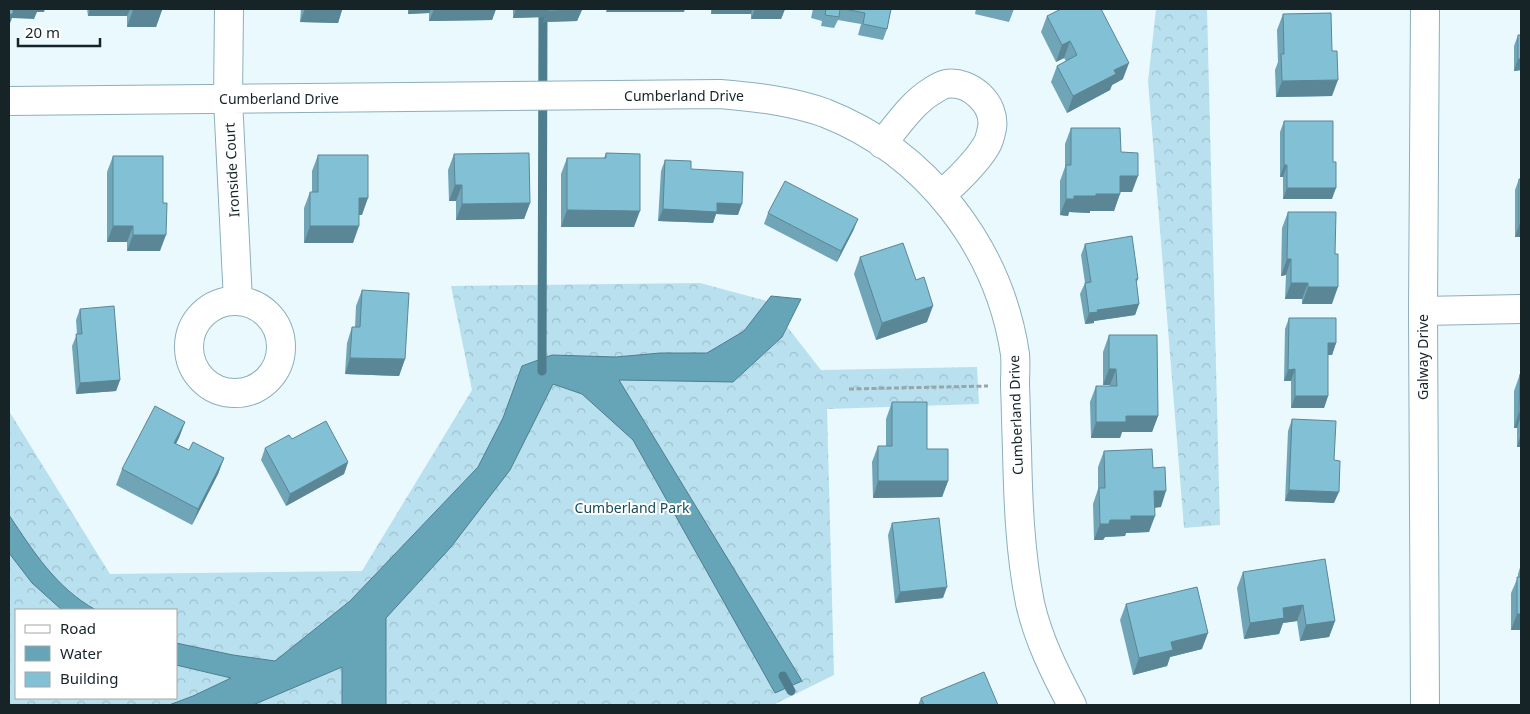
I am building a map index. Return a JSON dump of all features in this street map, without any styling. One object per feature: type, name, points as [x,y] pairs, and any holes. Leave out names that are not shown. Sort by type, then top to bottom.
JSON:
[{"type":"street","name":"Ironside Court","points":[[229,9],[228,99],[238,301]]},
{"type":"street","name":"Galway Drive","points":[[1425,9],[1423,311],[1425,705]]},
{"type":"street","points":[[882,144],[912,108],[931,91],[946,84],[964,86],[980,95],[989,107],[992,126],[987,145],[941,194]]},
{"type":"street","name":"Cumberland Drive","points":[[9,101],[720,94],[757,97],[792,104],[824,113],[853,126],[882,144],[918,171],[941,194],[980,249],[998,286],[1008,320],[1015,356],[1017,475],[1022,550],[1031,604],[1046,651],[1072,705]]},
{"type":"street","points":[[1423,311],[1521,309]]},
{"type":"path","points":[[849,389],[1015,386]]},
{"type":"green space","points":[[1156,9],[1207,9],[1220,525],[1184,528],[1148,81]]},
{"type":"green space","name":"Cumberland Park","points":[[700,283],[767,301],[821,370],[977,367],[979,404],[827,409],[834,675],[773,705],[9,705],[9,411],[110,574],[362,571],[472,390],[451,286]]},
{"type":"water","points":[[771,296],[801,299],[782,337],[733,382],[619,380],[802,681],[775,693],[633,440],[582,394],[553,384],[510,470],[451,547],[386,618],[386,705],[342,705],[342,667],[253,705],[169,705],[231,678],[178,665],[178,643],[233,655],[275,661],[350,601],[478,467],[503,418],[522,366],[552,355],[616,357],[660,353],[707,353],[744,331]]},
{"type":"water","points":[[9,515],[46,568],[69,591],[94,609],[61,609],[32,583],[9,553]]},
{"type":"building","points":[[9,9],[13,9],[13,14],[9,14]]},
{"type":"building","points":[[162,9],[162,10],[133,10]]},
{"type":"building","points":[[550,9],[582,9],[582,10],[547,11]]},
{"type":"building","points":[[826,9],[840,9],[839,17],[825,15]]},
{"type":"building","points":[[844,9],[891,9],[887,29],[863,24],[865,13]]},
{"type":"building","points":[[1061,9],[1101,9],[1129,63],[1114,70],[1116,74],[1073,96],[1057,66],[1077,55],[1070,41],[1062,45],[1047,16]]},
{"type":"building","points":[[1331,13],[1332,51],[1337,51],[1338,80],[1282,81],[1281,54],[1284,54],[1283,14]]},
{"type":"building","points":[[1518,35],[1521,35],[1521,59],[1518,59]]},
{"type":"building","points":[[1284,121],[1333,121],[1333,162],[1336,162],[1336,188],[1287,188],[1287,165],[1284,165]]},
{"type":"building","points":[[1071,128],[1120,128],[1121,152],[1138,153],[1138,176],[1120,176],[1120,194],[1074,196],[1074,199],[1066,199],[1066,165],[1071,165]]},
{"type":"building","points":[[529,153],[530,203],[462,204],[462,185],[455,185],[454,154]]},
{"type":"building","points":[[606,153],[640,154],[640,211],[567,210],[567,158],[606,158]]},
{"type":"building","points":[[318,155],[368,155],[368,198],[359,198],[359,226],[310,226],[310,192],[318,192]]},
{"type":"building","points":[[113,156],[163,156],[163,203],[167,203],[166,235],[133,235],[133,226],[113,226]]},
{"type":"building","points":[[665,160],[691,161],[691,169],[743,172],[742,204],[717,203],[717,212],[663,209]]},
{"type":"building","points":[[1519,179],[1521,179],[1521,225],[1519,225]]},
{"type":"building","points":[[785,181],[858,219],[841,251],[768,213]]},
{"type":"building","points":[[1288,212],[1336,212],[1335,254],[1338,254],[1338,287],[1308,287],[1308,283],[1291,283],[1291,259],[1287,259]]},
{"type":"building","points":[[1132,236],[1138,279],[1136,279],[1139,304],[1097,310],[1098,312],[1089,313],[1085,283],[1091,282],[1085,244]]},
{"type":"building","points":[[903,243],[916,280],[924,277],[933,306],[882,323],[860,257]]},
{"type":"building","points":[[362,290],[409,293],[405,359],[350,358],[352,327],[360,327]]},
{"type":"building","points":[[114,306],[120,380],[80,383],[76,334],[82,334],[80,309]]},
{"type":"building","points":[[1289,318],[1336,318],[1336,343],[1328,343],[1328,396],[1295,396],[1295,369],[1288,370]]},
{"type":"building","points":[[1109,335],[1157,335],[1158,416],[1126,416],[1126,422],[1096,422],[1096,386],[1117,386],[1116,369],[1109,369]]},
{"type":"building","points":[[1520,374],[1521,412],[1519,412]]},
{"type":"building","points":[[892,402],[927,402],[927,449],[948,449],[948,481],[878,481],[878,446],[892,446]]},
{"type":"building","points":[[155,406],[185,422],[174,443],[189,450],[193,442],[224,458],[198,509],[122,469]]},
{"type":"building","points":[[1292,419],[1336,421],[1334,460],[1340,461],[1339,492],[1289,490]]},
{"type":"building","points":[[326,421],[348,462],[290,494],[265,448],[289,435],[292,439]]},
{"type":"building","points":[[1152,449],[1153,468],[1165,467],[1166,491],[1154,491],[1155,516],[1131,516],[1131,520],[1110,520],[1109,524],[1100,524],[1099,488],[1105,488],[1104,451]]},
{"type":"building","points":[[939,518],[947,587],[900,592],[892,523]]},
{"type":"building","points":[[1325,559],[1335,621],[1306,625],[1303,605],[1283,608],[1284,618],[1250,623],[1243,572]]},
{"type":"building","points":[[1517,577],[1521,577],[1521,614],[1517,614]]},
{"type":"building","points":[[1197,587],[1208,633],[1171,642],[1173,650],[1139,658],[1126,604]]},
{"type":"building","points":[[984,672],[998,705],[924,705],[921,698]]},
{"type":"waterway","points":[[542,371],[543,9]]},
{"type":"waterway","points":[[783,676],[791,691]]}]
